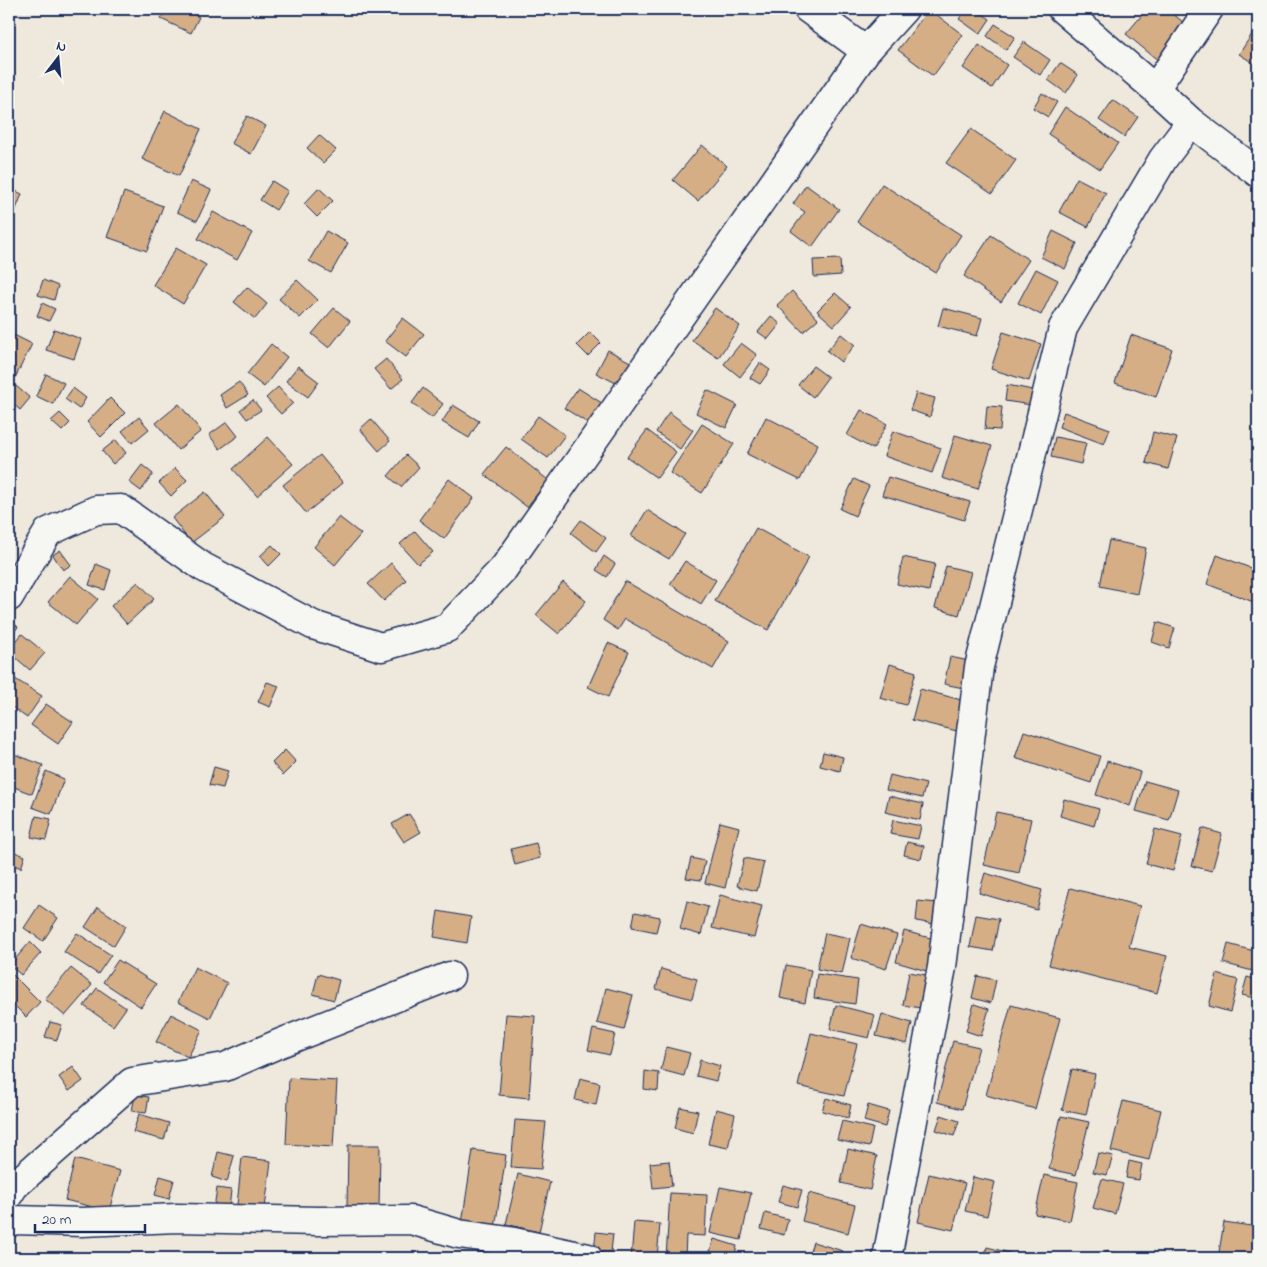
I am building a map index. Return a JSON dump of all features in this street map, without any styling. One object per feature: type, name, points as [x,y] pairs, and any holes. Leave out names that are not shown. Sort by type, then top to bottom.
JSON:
[{"type":"street","points":[[808,9],[866,51]]},
{"type":"street","points":[[9,597],[48,532],[96,510],[121,509],[203,567],[313,625],[381,647],[447,628],[504,568],[866,51],[904,9]]},
{"type":"street","points":[[1062,9],[1155,88],[1191,122],[1258,173]]},
{"type":"street","points":[[1155,88],[1209,9]]},
{"type":"street","points":[[888,1258],[942,967],[979,668],[1063,328],[1163,159],[1191,122]]},
{"type":"street","points":[[9,1194],[14,1186],[132,1082],[225,1067],[450,976]]},
{"type":"street","points":[[9,1223],[15,1220],[82,1222],[177,1218],[318,1221],[411,1220],[459,1234],[509,1241],[588,1258]]},
{"type":"building","points":[[166,9],[181,9],[199,17],[191,33],[161,19]]},
{"type":"building","points":[[929,9],[963,35],[933,76],[898,50]]},
{"type":"building","points":[[966,9],[975,9],[990,19],[980,34],[959,19]]},
{"type":"building","points":[[1147,9],[1167,9],[1189,27],[1160,62],[1126,34]]},
{"type":"building","points":[[995,24],[1015,37],[1006,50],[987,36]]},
{"type":"building","points":[[1258,25],[1258,66],[1239,54]]},
{"type":"building","points":[[1024,42],[1050,60],[1040,75],[1013,57]]},
{"type":"building","points":[[979,45],[1007,65],[992,88],[963,68]]},
{"type":"building","points":[[1060,63],[1078,75],[1066,93],[1048,80]]},
{"type":"building","points":[[1042,93],[1057,102],[1048,117],[1033,108]]},
{"type":"building","points":[[1113,100],[1138,117],[1124,137],[1099,120]]},
{"type":"building","points":[[1065,107],[1118,143],[1100,169],[1048,134]]},
{"type":"building","points":[[165,111],[201,129],[179,176],[142,159]]},
{"type":"building","points":[[247,116],[266,126],[251,154],[231,143]]},
{"type":"building","points":[[971,129],[1016,160],[992,194],[946,163]]},
{"type":"building","points":[[319,135],[336,150],[323,163],[307,148]]},
{"type":"building","points":[[702,145],[727,166],[698,201],[673,180]]},
{"type":"building","points":[[1077,178],[1106,193],[1088,227],[1059,212]]},
{"type":"building","points":[[191,181],[211,190],[197,221],[177,212]]},
{"type":"building","points":[[272,181],[288,191],[276,210],[260,200]]},
{"type":"building","points":[[882,184],[961,235],[936,273],[857,222]]},
{"type":"building","points":[[806,185],[839,209],[812,247],[791,231],[805,212],[793,204]]},
{"type":"building","points":[[9,188],[22,194],[9,227]]},
{"type":"building","points":[[319,188],[333,201],[317,217],[304,204]]},
{"type":"building","points":[[124,192],[163,206],[147,251],[107,237]]},
{"type":"building","points":[[213,212],[252,233],[237,260],[198,239]]},
{"type":"building","points":[[326,231],[348,243],[331,273],[309,261]]},
{"type":"building","points":[[1053,231],[1077,243],[1065,269],[1041,257]]},
{"type":"building","points":[[991,235],[1029,260],[1001,302],[964,276]]},
{"type":"building","points":[[176,248],[206,265],[183,304],[153,285]]},
{"type":"building","points":[[840,259],[841,275],[814,277],[813,260]]},
{"type":"building","points":[[1036,269],[1058,280],[1041,315],[1018,303]]},
{"type":"building","points":[[43,280],[58,286],[54,300],[38,295]]},
{"type":"building","points":[[297,280],[318,300],[300,318],[279,299]]},
{"type":"building","points":[[247,287],[267,304],[255,319],[234,302]]},
{"type":"building","points":[[792,291],[818,319],[803,332],[777,305]]},
{"type":"building","points":[[835,293],[851,307],[834,326],[817,311]]},
{"type":"building","points":[[42,303],[55,309],[49,321],[37,316]]},
{"type":"building","points":[[334,308],[350,321],[329,348],[312,334]]},
{"type":"building","points":[[715,308],[740,326],[718,358],[692,340]]},
{"type":"building","points":[[943,308],[982,318],[977,336],[938,326]]},
{"type":"building","points":[[771,316],[780,324],[768,339],[758,332]]},
{"type":"building","points":[[403,318],[424,334],[406,357],[385,341]]},
{"type":"building","points":[[54,329],[81,339],[74,359],[46,350]]},
{"type":"building","points":[[590,332],[601,343],[588,356],[577,345]]},
{"type":"building","points":[[1003,332],[1041,344],[1029,381],[991,369]]},
{"type":"building","points":[[12,334],[32,344],[12,384],[9,382],[9,341]]},
{"type":"building","points":[[841,334],[855,345],[841,362],[827,351]]},
{"type":"building","points":[[1131,335],[1172,349],[1156,397],[1115,383]]},
{"type":"building","points":[[741,343],[757,355],[740,377],[724,364]]},
{"type":"building","points":[[271,344],[287,357],[264,387],[247,374]]},
{"type":"building","points":[[608,350],[634,364],[622,386],[596,373]]},
{"type":"building","points":[[386,359],[403,379],[391,389],[374,369]]},
{"type":"building","points":[[760,363],[770,370],[760,384],[750,378]]},
{"type":"building","points":[[298,366],[319,382],[308,397],[286,381]]},
{"type":"building","points":[[813,366],[828,377],[813,397],[798,385]]},
{"type":"building","points":[[46,374],[64,383],[53,404],[36,396]]},
{"type":"building","points":[[239,382],[248,395],[227,408],[220,395]]},
{"type":"building","points":[[1007,385],[1033,390],[1031,405],[1005,401]]},
{"type":"building","points":[[16,386],[30,398],[20,410],[9,400],[9,394]]},
{"type":"building","points":[[278,387],[293,403],[281,414],[266,398]]},
{"type":"building","points":[[73,388],[86,398],[79,409],[65,399]]},
{"type":"building","points":[[423,388],[443,404],[432,418],[412,403]]},
{"type":"building","points":[[578,388],[613,410],[600,431],[564,408]]},
{"type":"building","points":[[707,390],[737,405],[726,428],[696,413]]},
{"type":"building","points":[[916,393],[935,398],[930,417],[910,410]]},
{"type":"building","points":[[110,398],[125,413],[101,437],[87,422]]},
{"type":"building","points":[[253,400],[261,410],[247,419],[240,410]]},
{"type":"building","points":[[179,404],[201,431],[178,450],[156,423]]},
{"type":"building","points":[[453,405],[479,421],[469,438],[442,422]]},
{"type":"building","points":[[987,406],[1002,407],[1000,430],[985,429]]},
{"type":"building","points":[[861,410],[887,424],[873,449],[847,435]]},
{"type":"building","points":[[669,412],[693,430],[680,449],[656,432]]},
{"type":"building","points":[[1064,412],[1110,429],[1104,444],[1059,427]]},
{"type":"building","points":[[60,413],[70,423],[62,431],[51,421]]},
{"type":"building","points":[[538,416],[565,435],[548,458],[521,439]]},
{"type":"building","points":[[139,417],[149,429],[132,443],[122,431]]},
{"type":"building","points":[[766,417],[818,444],[800,480],[747,454]]},
{"type":"building","points":[[371,419],[390,441],[379,451],[360,429]]},
{"type":"building","points":[[227,422],[238,436],[220,449],[209,435]]},
{"type":"building","points":[[702,424],[734,444],[702,493],[670,473]]},
{"type":"building","points":[[647,430],[676,452],[657,478],[627,457]]},
{"type":"building","points":[[893,431],[941,448],[932,473],[884,456]]},
{"type":"building","points":[[1153,432],[1177,438],[1168,469],[1146,463]]},
{"type":"building","points":[[955,435],[992,446],[978,489],[942,478]]},
{"type":"building","points":[[268,437],[293,464],[257,496],[233,469]]},
{"type":"building","points":[[1055,437],[1086,443],[1081,464],[1051,457]]},
{"type":"building","points":[[116,440],[126,453],[113,464],[102,451]]},
{"type":"building","points":[[506,447],[548,480],[527,507],[484,474]]},
{"type":"building","points":[[320,455],[343,483],[306,513],[283,485]]},
{"type":"building","points":[[406,455],[419,467],[401,487],[388,476]]},
{"type":"building","points":[[142,465],[153,474],[141,491],[129,482]]},
{"type":"building","points":[[175,468],[187,480],[171,496],[159,483]]},
{"type":"building","points":[[888,477],[970,502],[964,520],[882,495]]},
{"type":"building","points":[[449,479],[474,498],[444,539],[419,520]]},
{"type":"building","points":[[854,479],[869,486],[855,516],[840,509]]},
{"type":"building","points":[[205,492],[225,517],[191,543],[172,518]]},
{"type":"building","points":[[647,510],[685,534],[669,559],[631,536]]},
{"type":"building","points":[[339,517],[361,534],[335,565],[314,547]]},
{"type":"building","points":[[581,520],[606,538],[596,552],[571,533]]},
{"type":"building","points":[[756,528],[809,557],[768,630],[715,601]]},
{"type":"building","points":[[415,531],[433,552],[418,564],[400,544]]},
{"type":"building","points":[[1109,540],[1146,548],[1137,594],[1100,586]]},
{"type":"building","points":[[272,545],[281,554],[269,566],[260,556]]},
{"type":"building","points":[[60,550],[71,565],[63,570],[53,555]]},
{"type":"building","points":[[1217,555],[1258,571],[1258,598],[1256,603],[1207,584]]},
{"type":"building","points":[[604,556],[615,564],[607,577],[596,570]]},
{"type":"building","points":[[903,557],[935,564],[929,591],[897,584]]},
{"type":"building","points":[[685,561],[716,580],[701,604],[670,584]]},
{"type":"building","points":[[391,563],[406,580],[384,601],[368,584]]},
{"type":"building","points":[[96,564],[111,570],[105,590],[89,585]]},
{"type":"building","points":[[946,566],[971,572],[959,615],[935,608]]},
{"type":"building","points":[[70,576],[98,599],[76,625],[48,602]]},
{"type":"building","points":[[625,581],[729,641],[713,669],[625,619],[618,630],[603,620]]},
{"type":"building","points":[[138,582],[154,599],[127,624],[111,606]]},
{"type":"building","points":[[563,582],[586,601],[559,634],[536,615]]},
{"type":"building","points":[[9,619],[18,627],[9,638]]},
{"type":"building","points":[[1157,622],[1175,628],[1169,648],[1152,642]]},
{"type":"building","points":[[22,634],[45,653],[30,670],[9,652]]},
{"type":"building","points":[[608,643],[629,652],[608,697],[588,687]]},
{"type":"building","points":[[950,657],[979,663],[973,690],[944,684]]},
{"type":"building","points":[[890,664],[916,672],[906,705],[880,698]]},
{"type":"building","points":[[12,677],[42,696],[27,718],[9,705],[9,682]]},
{"type":"building","points":[[267,682],[279,686],[270,707],[258,702]]},
{"type":"building","points":[[920,689],[965,701],[957,731],[912,720]]},
{"type":"building","points":[[46,704],[73,722],[58,744],[31,725]]},
{"type":"building","points":[[1024,731],[1100,756],[1091,783],[1015,758]]},
{"type":"building","points":[[285,750],[296,762],[283,775],[272,763]]},
{"type":"building","points":[[823,752],[843,757],[840,771],[820,766]]},
{"type":"building","points":[[11,753],[43,765],[32,794],[9,785],[9,758]]},
{"type":"building","points":[[1107,761],[1140,772],[1130,806],[1096,795]]},
{"type":"building","points":[[214,767],[228,771],[223,788],[209,785]]},
{"type":"building","points":[[46,771],[64,779],[51,814],[32,807]]},
{"type":"building","points":[[890,775],[926,784],[922,798],[886,790]]},
{"type":"building","points":[[1145,781],[1178,790],[1169,820],[1136,811]]},
{"type":"building","points":[[889,796],[923,804],[920,820],[885,812]]},
{"type":"building","points":[[1064,799],[1099,809],[1094,826],[1060,816]]},
{"type":"building","points":[[996,812],[1031,819],[1019,873],[984,865]]},
{"type":"building","points":[[409,814],[421,832],[404,842],[392,824]]},
{"type":"building","points":[[36,816],[51,819],[46,840],[31,837]]},
{"type":"building","points":[[893,820],[921,826],[918,839],[890,834]]},
{"type":"building","points":[[720,822],[739,827],[725,888],[705,883]]},
{"type":"building","points":[[1202,828],[1222,834],[1212,871],[1192,866]]},
{"type":"building","points":[[1155,829],[1182,836],[1173,871],[1146,864]]},
{"type":"building","points":[[907,842],[924,846],[921,859],[904,855]]},
{"type":"building","points":[[536,843],[540,858],[515,865],[511,849]]},
{"type":"building","points":[[12,851],[25,856],[21,868],[9,863]]},
{"type":"building","points":[[691,858],[705,861],[701,880],[686,878]]},
{"type":"building","points":[[744,858],[764,862],[757,891],[737,886]]},
{"type":"building","points":[[985,873],[1042,890],[1037,910],[979,893]]},
{"type":"building","points":[[1070,888],[1140,906],[1129,947],[1167,956],[1157,993],[1049,965]]},
{"type":"building","points":[[720,895],[762,906],[754,938],[712,928]]},
{"type":"building","points":[[687,901],[708,907],[701,935],[680,929]]},
{"type":"building","points":[[918,901],[937,903],[934,924],[916,921]]},
{"type":"building","points":[[39,905],[58,918],[43,941],[24,928]]},
{"type":"building","points":[[98,907],[126,926],[114,946],[85,927]]},
{"type":"building","points":[[438,911],[471,917],[467,943],[434,937]]},
{"type":"building","points":[[635,912],[660,917],[656,932],[632,927]]},
{"type":"building","points":[[976,915],[999,919],[993,951],[970,947]]},
{"type":"building","points":[[861,924],[897,935],[886,969],[851,958]]},
{"type":"building","points":[[904,931],[938,940],[930,972],[896,962]]},
{"type":"building","points":[[77,933],[111,955],[98,974],[64,952]]},
{"type":"building","points":[[825,933],[850,938],[842,974],[817,969]]},
{"type":"building","points":[[30,942],[41,953],[21,975],[10,965]]},
{"type":"building","points":[[1228,944],[1258,952],[1256,972],[1223,963]]},
{"type":"building","points":[[118,960],[156,984],[141,1007],[103,982]]},
{"type":"building","points":[[786,965],[811,970],[805,1003],[780,998]]},
{"type":"building","points":[[195,967],[227,983],[210,1018],[178,1002]]},
{"type":"building","points":[[71,968],[92,985],[65,1016],[45,999]]},
{"type":"building","points":[[661,969],[697,979],[692,999],[656,989]]},
{"type":"building","points":[[9,971],[40,1002],[26,1017],[9,1000]]},
{"type":"building","points":[[909,972],[932,976],[926,1009],[903,1005]]},
{"type":"building","points":[[318,974],[339,980],[334,1000],[313,994]]},
{"type":"building","points":[[817,974],[858,980],[855,1004],[814,998]]},
{"type":"building","points":[[1217,974],[1238,980],[1230,1012],[1209,1006]]},
{"type":"building","points":[[977,976],[996,980],[991,1003],[972,998]]},
{"type":"building","points":[[1247,977],[1258,980],[1254,998],[1242,995]]},
{"type":"building","points":[[97,988],[126,1008],[113,1026],[84,1006]]},
{"type":"building","points":[[606,988],[633,995],[624,1030],[597,1023]]},
{"type":"building","points":[[974,1004],[989,1009],[981,1036],[966,1031]]},
{"type":"building","points":[[836,1005],[875,1015],[869,1038],[830,1029]]},
{"type":"building","points":[[1011,1005],[1060,1018],[1035,1109],[986,1095]]},
{"type":"building","points":[[171,1014],[202,1030],[188,1057],[156,1042]]},
{"type":"building","points":[[506,1014],[535,1016],[529,1098],[499,1095]]},
{"type":"building","points":[[882,1014],[912,1023],[907,1044],[876,1036]]},
{"type":"building","points":[[50,1022],[62,1025],[57,1040],[45,1037]]},
{"type":"building","points":[[593,1029],[615,1034],[610,1055],[588,1050]]},
{"type":"building","points":[[811,1033],[857,1044],[844,1096],[798,1086]]},
{"type":"building","points":[[953,1041],[979,1047],[962,1109],[937,1102]]},
{"type":"building","points":[[666,1047],[690,1053],[684,1076],[661,1070]]},
{"type":"building","points":[[700,1060],[720,1066],[716,1081],[696,1076]]},
{"type":"building","points":[[73,1067],[83,1081],[69,1091],[59,1077]]},
{"type":"building","points":[[1072,1069],[1095,1074],[1086,1115],[1062,1110]]},
{"type":"building","points":[[645,1071],[659,1073],[658,1091],[644,1089]]},
{"type":"building","points":[[289,1078],[337,1081],[333,1147],[286,1144]]},
{"type":"building","points":[[580,1078],[600,1083],[596,1105],[575,1100]]},
{"type":"building","points":[[135,1095],[149,1097],[146,1113],[132,1111]]},
{"type":"building","points":[[826,1098],[851,1105],[848,1118],[822,1111]]},
{"type":"building","points":[[1123,1101],[1161,1110],[1149,1160],[1111,1151]]},
{"type":"building","points":[[868,1105],[889,1111],[885,1127],[864,1121]]},
{"type":"building","points":[[680,1107],[698,1111],[693,1133],[675,1128]]},
{"type":"building","points":[[716,1109],[735,1114],[728,1148],[708,1144]]},
{"type":"building","points":[[139,1114],[169,1123],[164,1140],[133,1132]]},
{"type":"building","points":[[941,1115],[959,1121],[954,1136],[936,1130]]},
{"type":"building","points":[[1061,1116],[1089,1122],[1076,1175],[1049,1169]]},
{"type":"building","points":[[515,1120],[546,1122],[541,1169],[511,1167]]},
{"type":"building","points":[[842,1121],[873,1128],[869,1147],[837,1140]]},
{"type":"building","points":[[348,1145],[380,1145],[379,1210],[347,1209]]},
{"type":"building","points":[[848,1149],[877,1156],[870,1190],[841,1183]]},
{"type":"building","points":[[473,1150],[506,1155],[494,1235],[461,1230]]},
{"type":"building","points":[[218,1152],[234,1156],[227,1182],[212,1177]]},
{"type":"building","points":[[1098,1153],[1113,1156],[1107,1175],[1093,1172]]},
{"type":"building","points":[[242,1157],[271,1161],[265,1208],[237,1205]]},
{"type":"building","points":[[75,1159],[120,1171],[109,1211],[65,1200]]},
{"type":"building","points":[[669,1161],[672,1186],[653,1188],[650,1163]]},
{"type":"building","points":[[1129,1161],[1142,1164],[1139,1180],[1126,1178]]},
{"type":"building","points":[[518,1174],[550,1182],[539,1232],[506,1224]]},
{"type":"building","points":[[929,1174],[965,1183],[953,1230],[918,1222]]},
{"type":"building","points":[[1044,1175],[1078,1182],[1070,1221],[1035,1214]]},
{"type":"building","points":[[160,1176],[174,1180],[169,1199],[155,1195]]},
{"type":"building","points":[[973,1177],[995,1182],[987,1216],[965,1211]]},
{"type":"building","points":[[1102,1179],[1123,1184],[1115,1214],[1093,1208]]},
{"type":"building","points":[[783,1185],[802,1190],[797,1207],[778,1202]]},
{"type":"building","points":[[720,1187],[751,1193],[741,1240],[710,1233]]},
{"type":"building","points":[[217,1188],[231,1190],[229,1210],[214,1208]]},
{"type":"building","points":[[670,1193],[707,1195],[705,1236],[686,1235],[685,1258],[666,1258]]},
{"type":"building","points":[[809,1193],[855,1205],[848,1233],[802,1221]]},
{"type":"building","points":[[765,1213],[788,1219],[784,1235],[761,1229]]},
{"type":"building","points":[[634,1222],[660,1224],[657,1258],[631,1258]]},
{"type":"building","points":[[1224,1222],[1258,1227],[1258,1258],[1218,1258]]},
{"type":"building","points":[[596,1232],[613,1234],[611,1252],[594,1251]]},
{"type":"building","points":[[714,1239],[737,1246],[734,1258],[708,1258]]},
{"type":"building","points":[[813,1242],[843,1251],[841,1258],[808,1258]]},
{"type":"building","points":[[987,1247],[1010,1253],[1008,1258],[984,1258]]},
{"type":"building","points":[[1106,1251],[1129,1256],[1128,1258],[1104,1258]]}]
